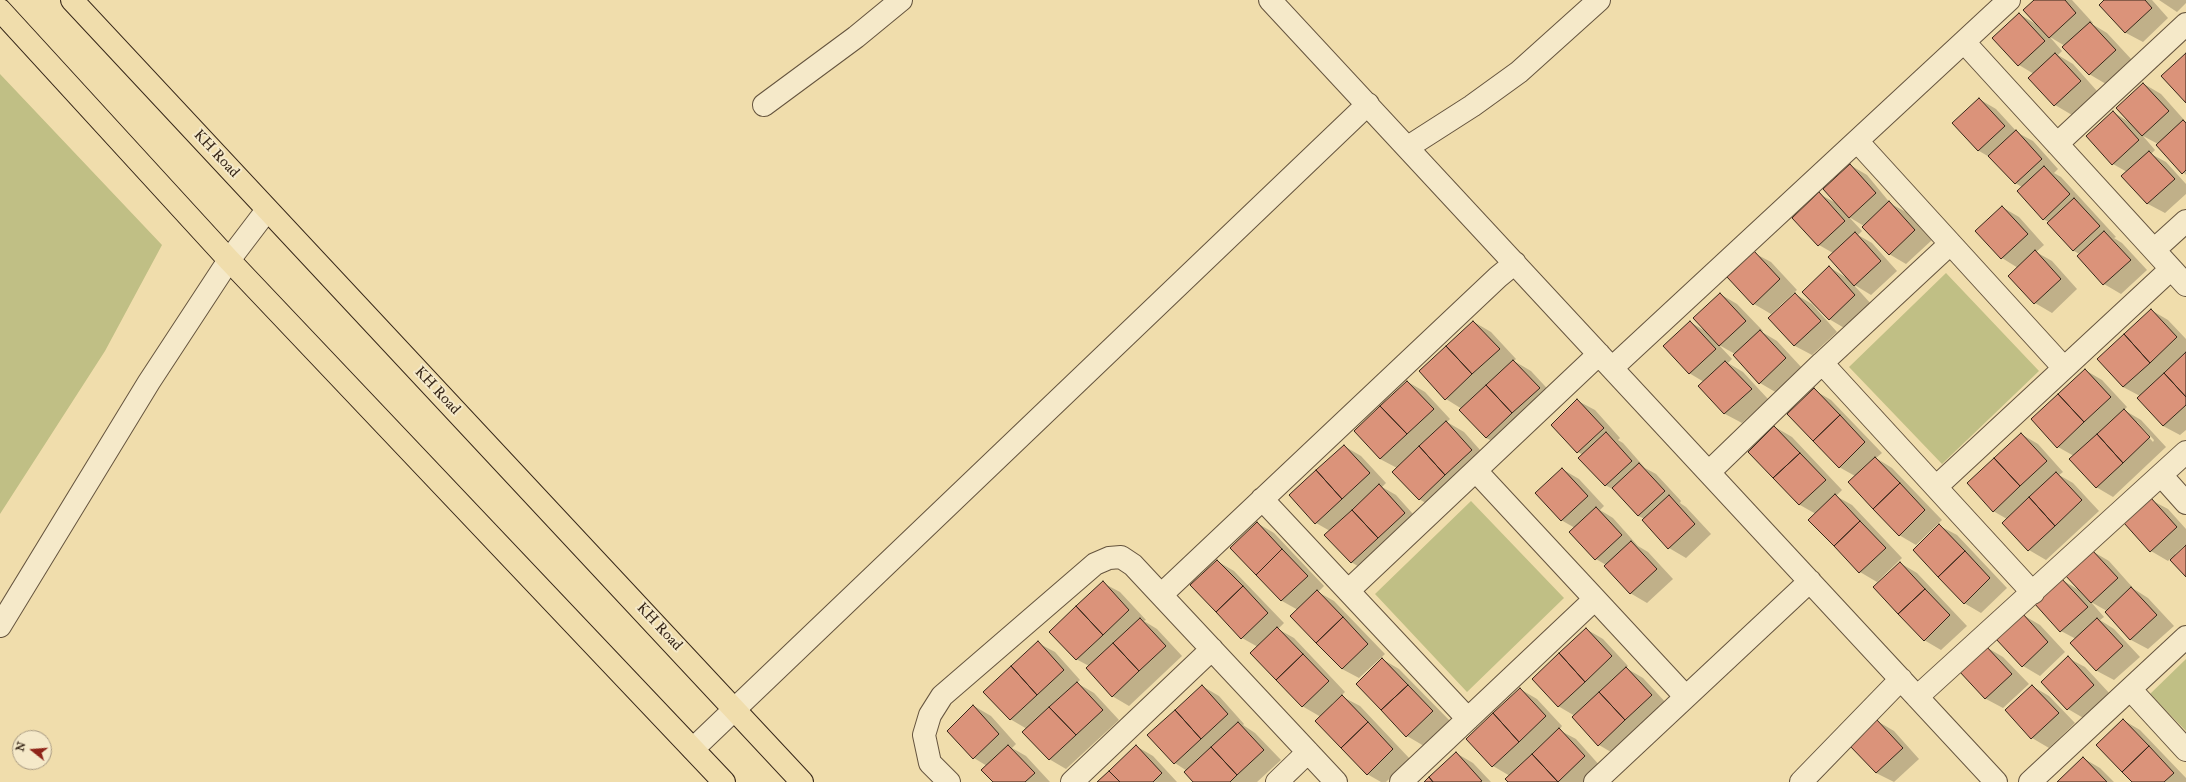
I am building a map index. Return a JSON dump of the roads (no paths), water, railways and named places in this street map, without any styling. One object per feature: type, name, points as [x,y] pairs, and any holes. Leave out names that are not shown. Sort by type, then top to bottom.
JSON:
[{"type":"main road","name":"KH Road","points":[[72,0],[802,782]]},
{"type":"main road","points":[[0,10],[229,260],[724,782]]},
{"type":"street","points":[[764,105],[856,37],[901,0]]},
{"type":"street","points":[[1270,0],[1996,782]]},
{"type":"street","points":[[1408,147],[1472,106],[1519,72],[1599,0]]},
{"type":"street","points":[[1348,591],[1476,471],[1606,361],[1857,141],[2009,0]]},
{"type":"street","points":[[2057,144],[2186,24]]},
{"type":"street","points":[[1964,42],[2186,285]]},
{"type":"street","points":[[693,749],[734,708],[1368,104]]},
{"type":"street","points":[[1857,141],[2064,368]]},
{"type":"street","points":[[0,626],[148,382],[229,260],[267,210]]},
{"type":"street","points":[[2154,250],[2186,220]]},
{"type":"street","points":[[1709,472],[1822,363],[1950,244]]},
{"type":"street","points":[[1161,595],[1492,282],[1515,263]]},
{"type":"street","points":[[1936,487],[2171,269]]},
{"type":"street","points":[[1822,363],[2033,593]]},
{"type":"street","points":[[1917,697],[2033,593],[2186,452]]},
{"type":"street","points":[[1476,471],[1685,696]]},
{"type":"street","points":[[2161,475],[2186,503]]},
{"type":"street","points":[[1262,499],[1468,719]]},
{"type":"street","points":[[949,782],[930,763],[924,735],[930,715],[942,696],[1096,564],[1109,558],[1121,557],[1133,565],[1336,782]]},
{"type":"street","points":[[1594,782],[1810,581]]},
{"type":"street","points":[[1401,782],[1595,599]]},
{"type":"street","points":[[2030,782],[2186,637]]},
{"type":"street","points":[[1072,782],[1212,649]]},
{"type":"street","points":[[1800,782],[1900,679]]},
{"type":"street","points":[[2130,689],[2186,750]]},
{"type":"street","points":[[1277,782],[1308,752]]}]
